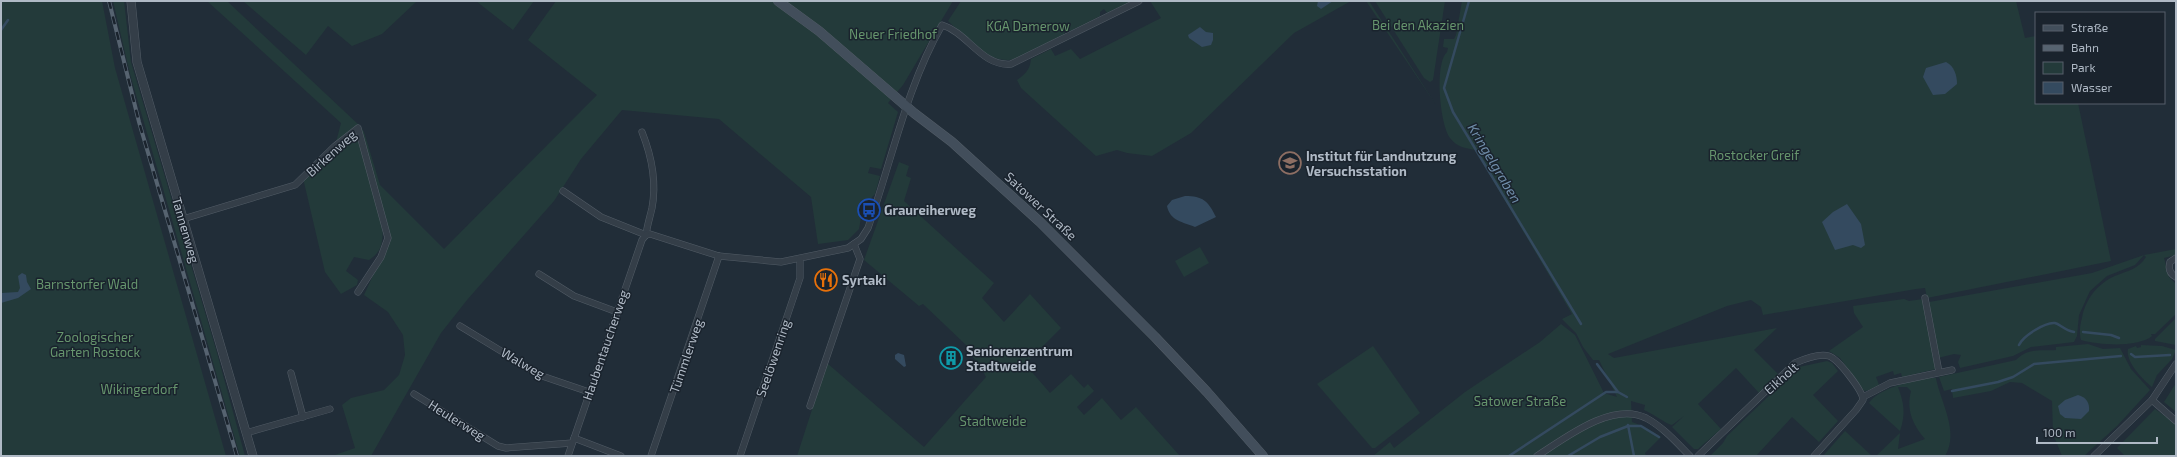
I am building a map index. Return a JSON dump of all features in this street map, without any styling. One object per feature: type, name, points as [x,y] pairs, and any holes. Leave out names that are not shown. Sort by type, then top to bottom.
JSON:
[{"type":"main road","name":"Satower Straße","points":[[778,1],[820,31],[906,106],[968,156],[1074,255],[1207,392],[1263,456]]},
{"type":"street","name":"Tannenweg","points":[[130,1],[137,62],[253,456]]},
{"type":"street","points":[[563,191],[601,216],[646,235],[650,234],[719,256],[770,262],[800,259],[840,250],[854,244],[868,228],[906,106],[924,58],[942,25],[958,32],[987,58],[1004,65],[1011,64],[1139,1]]},
{"type":"street","name":"Birkenweg","points":[[183,219],[295,185],[334,146],[358,128],[388,238],[381,257],[358,292]]},
{"type":"street","name":"Haubentaucherweg","points":[[568,456],[642,240],[646,235],[652,209],[654,180],[652,162],[642,132]]},
{"type":"street","points":[[810,406],[860,259],[854,244]]},
{"type":"street","name":"Tümmlerweg","points":[[651,456],[719,256]]},
{"type":"street","points":[[2176,258],[2170,262],[2169,266],[2172,275],[2176,277]]},
{"type":"street","name":"Seelöwenring","points":[[740,456],[800,278],[800,259]]},
{"type":"street","points":[[539,274],[574,296],[617,312]]},
{"type":"street","points":[[1925,298],[1939,372]]},
{"type":"street","name":"Walweg","points":[[460,326],[542,376],[589,392]]},
{"type":"street","name":"Eikholt","points":[[1698,456],[1795,363],[1803,359],[1827,356],[1834,359],[1863,396]]},
{"type":"street","points":[[2094,456],[2152,400],[2176,364]]},
{"type":"street","points":[[1814,456],[1862,403],[1863,396],[1890,383],[1952,370]]},
{"type":"street","points":[[292,373],[303,417]]},
{"type":"street","name":"Heulerweg","points":[[414,394],[498,446],[506,448],[573,440]]},
{"type":"street","points":[[2152,400],[2176,420]]},
{"type":"street","points":[[246,433],[330,409]]},
{"type":"street","points":[[1537,456],[1599,419],[1622,414],[1645,418],[1659,426],[1690,456]]},
{"type":"street","points":[[573,440],[621,456]]},
{"type":"green space","name":"Barnstorfer Wald","points":[[1,1],[102,1],[115,68],[226,456],[1,456]]},
{"type":"green space","points":[[113,1],[124,1],[131,62],[217,353],[245,456],[240,456],[130,74]]},
{"type":"green space","name":"Neuer Friedhof","points":[[207,1],[227,1],[360,126],[364,132],[380,185],[444,249],[597,95],[528,40],[556,1],[953,1],[903,85],[888,103],[898,112],[881,169],[870,167],[868,173],[880,176],[875,194],[863,207],[859,229],[848,240],[818,244],[811,197],[719,119],[622,110],[581,159],[554,201],[467,300],[441,333],[371,456],[332,456],[355,448],[342,405],[351,398],[384,390],[399,375],[405,355],[403,335],[388,312],[364,295],[387,245],[382,212],[383,233],[379,251],[369,260],[354,257],[346,271],[358,280],[357,285],[341,294],[325,272],[303,178],[335,146],[341,123]]},
{"type":"green space","points":[[243,1],[417,1],[382,34],[352,46],[328,26],[306,55]]},
{"type":"green space","points":[[476,1],[534,1],[513,30]]},
{"type":"green space","name":"KGA Damerow","points":[[961,1],[1132,1],[1107,13],[1104,9],[1100,12],[1100,16],[1071,31],[1068,30],[1064,32],[1064,35],[1017,59],[1006,60],[987,55],[948,21]]},
{"type":"green space","points":[[1150,1],[1351,1],[1294,33],[1191,133],[1152,156],[1127,153],[1117,150],[1096,156],[1021,88],[1017,80],[1027,71],[1030,66],[1031,59],[1051,49],[1055,56],[1071,49],[1080,59],[1161,18]]},
{"type":"green space","points":[[1366,1],[1369,1],[1436,105]]},
{"type":"green space","name":"Bei den Akazien","points":[[1375,1],[1445,1],[1433,80],[1430,82],[1424,78]]},
{"type":"green space","name":"Rostocker Greif","points":[[1462,1],[2016,1],[2025,38],[2035,36],[2035,104],[2078,104],[2111,261],[1927,298],[1925,288],[1763,315],[1761,307],[1751,300],[1727,306],[1608,354],[1614,358],[1777,328],[1754,350],[1778,374],[1759,393],[1736,368],[1698,404],[1721,429],[1698,449],[1694,449],[1672,427],[1684,416],[1672,425],[1644,410],[1645,405],[1631,401],[1632,422],[1645,427],[1661,437],[1645,453],[1646,456],[1373,456],[1390,442],[1394,448],[1465,392],[1540,342],[1561,324],[1575,335],[1604,393],[1617,397],[1599,360],[1593,360],[1583,347],[1576,333],[1562,319],[1572,314],[1475,150],[1458,145],[1450,138],[1446,131],[1441,108],[1440,81],[1443,59],[1448,48],[1443,47],[1444,39],[1454,39]]},
{"type":"green space","name":"Stadtweide","points":[[899,162],[909,166],[906,176],[911,178],[904,201],[994,283],[982,298],[1004,322],[1030,294],[1061,328],[1025,364],[1050,393],[1071,374],[1084,388],[1088,384],[1094,391],[1077,407],[1084,415],[1102,398],[1121,420],[1136,407],[1180,456],[797,456],[827,363],[924,447],[986,377],[966,345],[923,304],[919,306],[864,260]]},
{"type":"green space","points":[[1200,247],[1209,263],[1184,277],[1175,261]]},
{"type":"green space","points":[[2176,249],[2176,255],[2164,258],[2169,277],[2176,284],[2176,314],[2155,334],[2151,334],[2152,336],[2145,340],[2128,344],[2107,344],[2081,340],[2080,329],[2084,311],[2089,299],[2097,288],[2109,279],[2136,267],[2146,257],[2144,255]]},
{"type":"green space","points":[[2144,255],[2135,265],[2107,276],[2090,291],[2079,315],[2077,336],[2074,342],[2031,347],[2013,356],[1960,368],[1958,362],[1961,355],[1954,354],[1938,358],[1929,302],[2092,273]]},
{"type":"green space","points":[[1904,299],[1909,301],[1923,299],[1936,369],[1902,377],[1901,373],[1894,375],[1893,371],[1876,377],[1879,385],[1871,390],[1864,391],[1840,358],[1829,351],[1863,327],[1854,313],[1853,306]]},
{"type":"green space","points":[[2176,318],[2176,345],[2155,341],[2155,339]]},
{"type":"green space","points":[[2088,344],[2103,349],[2120,348],[2131,369],[2150,390],[2117,426],[2084,456],[2062,456],[2053,434],[2052,401],[2022,383],[2010,382],[1991,391],[1953,398],[1952,389],[1944,391],[1939,377],[2016,360],[2030,351],[2056,350],[2056,347]]},
{"type":"green space","points":[[2141,345],[2162,346],[2176,350],[2172,359],[2157,375],[2152,387],[2144,380],[2129,359],[2128,349],[2136,346],[2137,348],[2141,347]]},
{"type":"green space","points":[[1373,346],[1420,413],[1375,448],[1372,448],[1317,384]]},
{"type":"green space","points":[[1827,361],[1832,363],[1838,371],[1813,395],[1838,421],[1819,442],[1792,417],[1756,456],[1710,456],[1723,443],[1727,436],[1799,367]]},
{"type":"green space","points":[[1936,378],[1950,427],[1949,447],[1945,456],[1876,456],[1900,433],[1898,449],[1925,439],[1914,423],[1909,405],[1911,391],[1907,387],[1898,387],[1904,409],[1900,431],[1869,403],[1881,393],[1900,384],[1920,379]]},
{"type":"green space","points":[[2176,383],[2176,412],[2164,402]]},
{"type":"green space","points":[[2155,409],[2176,424],[2176,456],[2125,456],[2117,448]]},
{"type":"green space","points":[[1845,431],[1872,456],[1823,456]]},
{"type":"water","points":[[1318,1],[1333,1],[1321,9],[1317,6]]},
{"type":"water","points":[[1200,27],[1206,32],[1213,33],[1211,45],[1202,47],[1189,38],[1188,35]]},
{"type":"water","points":[[1946,62],[1954,71],[1957,84],[1945,94],[1933,95],[1923,77],[1926,68]]},
{"type":"water","points":[[1185,196],[1201,198],[1204,200],[1216,217],[1195,227],[1174,218],[1167,206],[1172,200]]},
{"type":"water","points":[[1847,204],[1861,224],[1865,245],[1861,248],[1853,245],[1835,250],[1822,222],[1833,212]]},
{"type":"water","points":[[22,273],[26,275],[27,282],[31,289],[18,298],[1,303],[1,293],[18,292],[20,288],[18,276]]},
{"type":"water","points":[[898,353],[904,355],[906,366],[904,367],[895,359],[895,355]]},
{"type":"water","points":[[2078,395],[2087,401],[2089,411],[2081,419],[2065,418],[2060,414],[2058,406],[2065,400]]},
{"type":"waterway","name":"Kringelgraben","points":[[1469,1],[1444,88],[1453,112],[1581,324]]},
{"type":"waterway","points":[[1,30],[8,20]]},
{"type":"waterway","points":[[2019,345],[2021,341],[2040,327],[2051,323],[2055,323],[2074,332]]},
{"type":"waterway","points":[[2083,332],[2111,335],[2119,338]]},
{"type":"waterway","points":[[2131,354],[2135,357],[2170,355]]},
{"type":"waterway","points":[[1952,391],[1998,382],[2013,377],[2034,364],[2121,356]]},
{"type":"waterway","name":"Kringelgraben","points":[[1597,364],[1618,392],[1627,397]]},
{"type":"waterway","points":[[1509,456],[1606,392],[1618,392]]},
{"type":"waterway","name":"Kringelgraben","points":[[1628,425],[1634,456]]},
{"type":"waterway","points":[[1568,456],[1600,437],[1628,426],[1641,426],[1659,437]]},
{"type":"railway","points":[[109,1],[139,122],[237,456]]},
{"type":"place","name":"Institut für Landnutzung Versuchsstation","points":[[1290,163]]},
{"type":"place","name":"Graureiherweg","points":[[869,210]]},
{"type":"place","name":"Syrtaki","points":[[826,280]]},
{"type":"place","name":"Seniorenzentrum Stadtweide","points":[[951,358]]},
{"type":"park label","name":"Zoologischer Garten Rostock","points":[[95,344]]},
{"type":"park label","name":"Wikingerdorf","points":[[139,389]]}]
